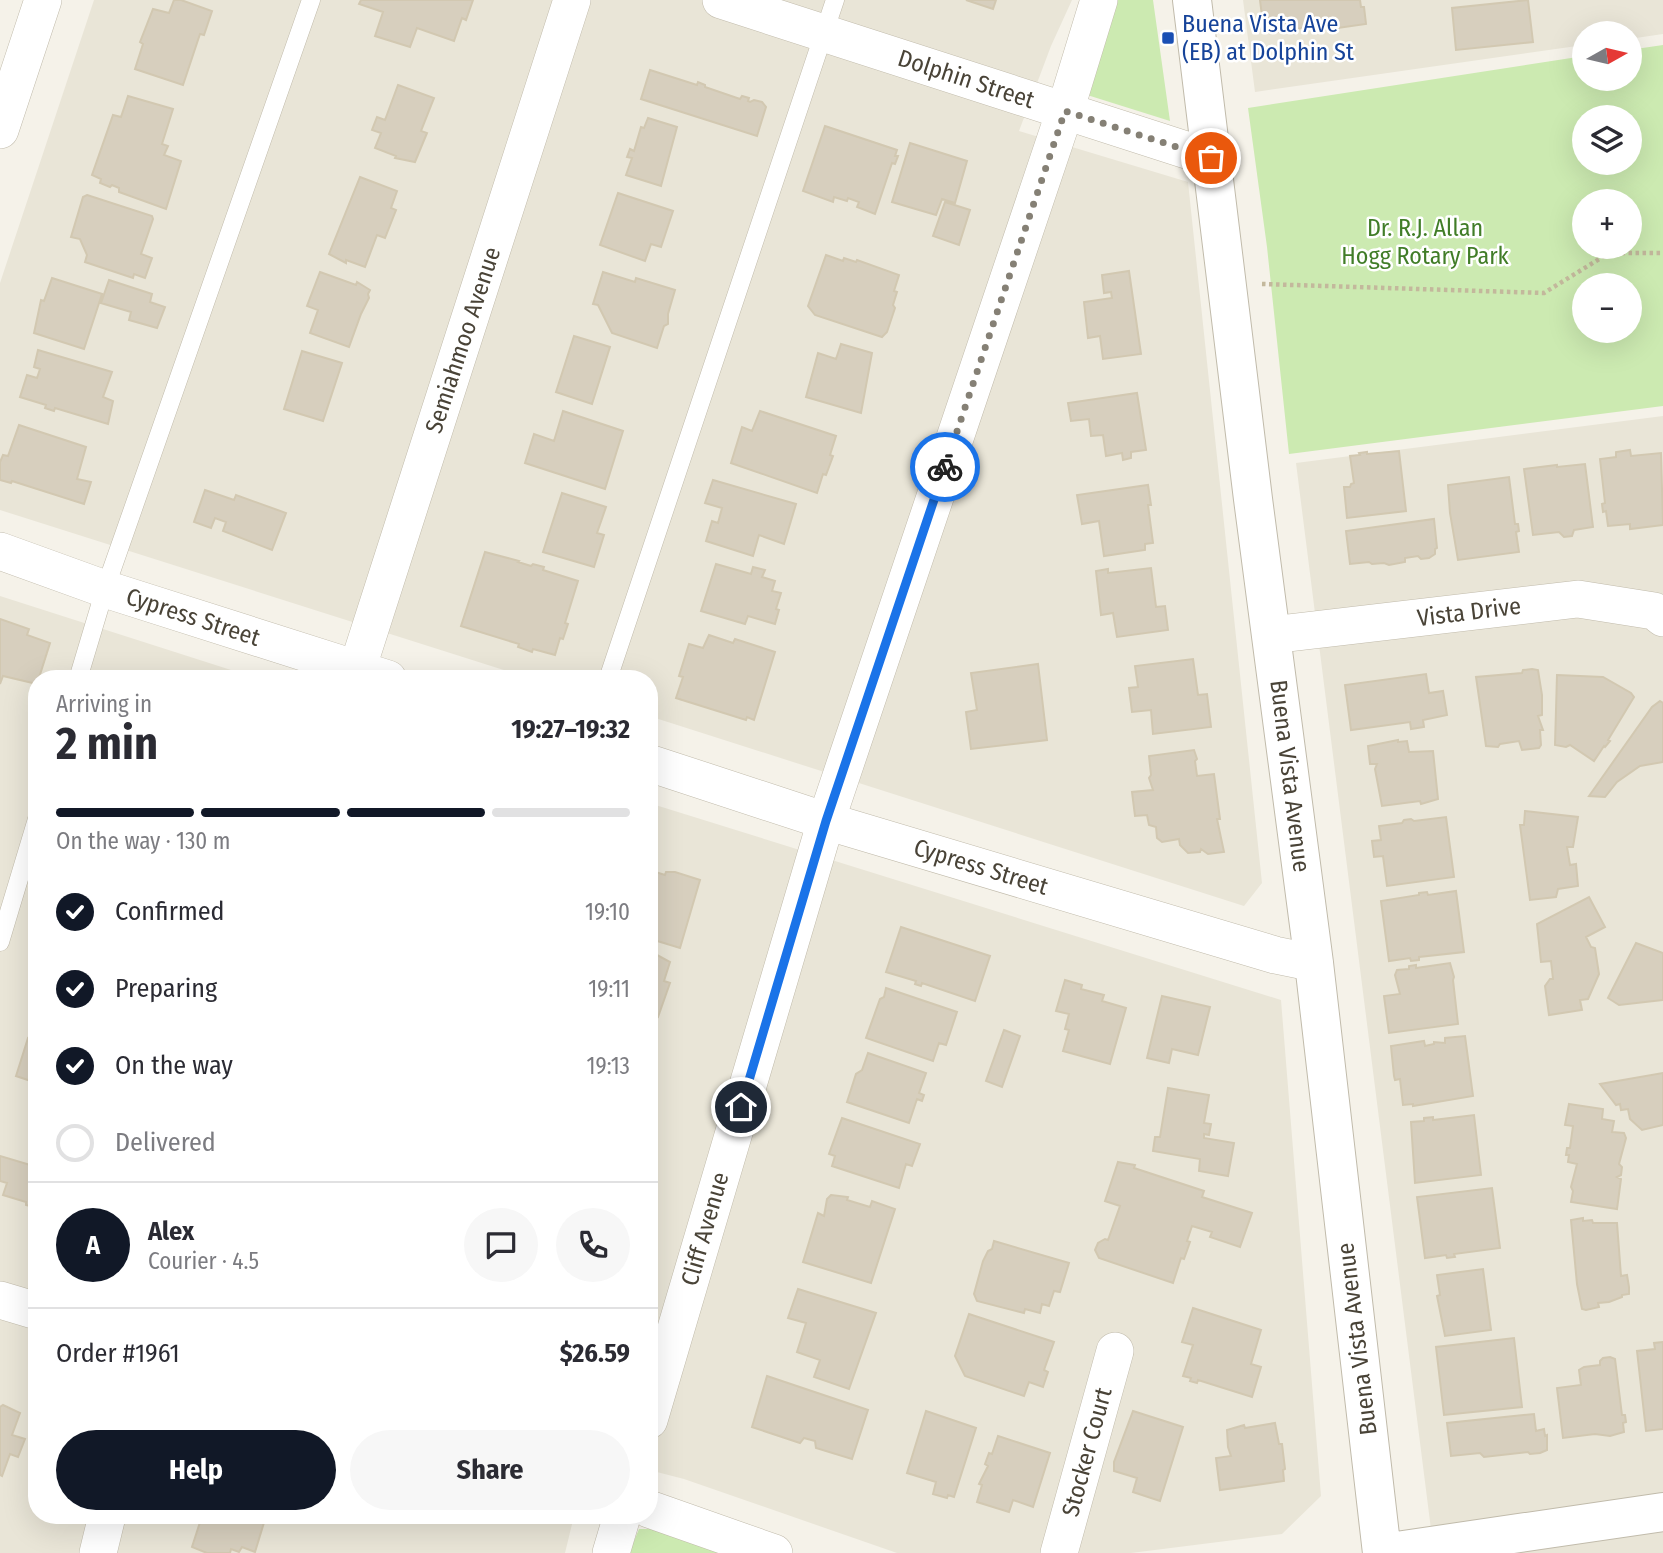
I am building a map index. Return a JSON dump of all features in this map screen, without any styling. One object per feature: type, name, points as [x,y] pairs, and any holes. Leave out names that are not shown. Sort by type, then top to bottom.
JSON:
[{"type":"street","points":[[0,130],[43,0]]},
{"type":"street","name":"Semiahmoo Avenue","points":[[368,670],[572,0]]},
{"type":"street","name":"Dolphin Street","points":[[720,0],[830,17],[1065,111],[1211,158]]},
{"type":"street","name":"Cliff Avenue","points":[[658,1390],[826,821],[1065,111],[1099,0]]},
{"type":"street","name":"Buena Vista Avenue","points":[[1192,0],[1314,963],[1383,1553]]},
{"type":"street","name":"Cypress Street","points":[[0,551],[348,670]]},
{"type":"street","name":"Vista Drive","points":[[1272,635],[1578,599],[1654,611],[1663,618]]},
{"type":"street","name":"Cypress Street","points":[[658,766],[826,821],[1275,955],[1314,963]]},
{"type":"street","points":[[0,1300],[28,1308]]},
{"type":"street","name":"Stocker Court","points":[[1059,1553],[1115,1350]]},
{"type":"street","points":[[1383,1553],[1663,1512]]},
{"type":"street","points":[[658,1513],[774,1553]]},
{"type":"street","points":[[98,1553],[105,1524]]},
{"type":"street","points":[[611,1553],[620,1524]]},
{"type":"lane","points":[[81,670],[106,589],[311,0]]},
{"type":"lane","points":[[611,670],[830,17]]},
{"type":"lane","points":[[0,942],[28,849]]},
{"type":"path","points":[[1262,284],[1544,293],[1609,253],[1663,253]]},
{"type":"shaded area","points":[[94,0],[1072,0],[1051,46],[1019,131],[1188,182],[1262,883],[1244,906],[658,719],[658,670],[504,670],[0,510],[0,283]]},
{"type":"shaded area","points":[[1243,0],[1663,0],[1663,34],[1642,37],[1642,21],[1572,21],[1572,47],[1255,92]]},
{"type":"shaded area","points":[[1663,416],[1663,1553],[1434,1553],[1296,463]]},
{"type":"shaded area","points":[[0,596],[231,670],[28,670],[28,1524],[572,1524],[565,1553],[0,1553]]},
{"type":"shaded area","points":[[658,806],[1281,1000],[1321,1496],[1282,1534],[1131,1553],[897,1553],[658,1472]]},
{"type":"green space","points":[[1116,0],[1153,0],[1170,121],[1084,94]]},
{"type":"green space","name":"Dr. R.J. Allan Hogg Rotary Park","points":[[1663,45],[1663,406],[1289,454],[1267,247],[1248,108],[1572,58],[1572,91],[1642,91],[1642,48]]},
{"type":"green space","points":[[639,1529],[650,1529],[721,1553],[629,1553]]},
{"type":"building","points":[[174,0],[212,11],[204,35],[200,34],[183,85],[135,69],[143,44],[140,42],[153,9],[169,13]]},
{"type":"building","points":[[361,0],[473,0],[466,20],[462,18],[454,41],[417,28],[410,47],[375,36],[383,12],[359,4]]},
{"type":"building","points":[[966,0],[996,0],[993,9]]},
{"type":"building","points":[[1260,0],[1360,0],[1361,7],[1364,7],[1366,24],[1316,31],[1316,26],[1270,33],[1267,15],[1262,16]]},
{"type":"building","points":[[1528,0],[1533,42],[1456,50],[1452,8]]},
{"type":"building","points":[[650,70],[697,85],[698,82],[740,99],[742,96],[749,98],[750,102],[762,102],[766,107],[757,136],[641,99]]},
{"type":"building","points":[[398,85],[434,98],[421,131],[427,133],[415,162],[395,158],[396,156],[375,148],[381,133],[372,130],[377,117],[385,120]]},
{"type":"building","points":[[128,96],[173,109],[162,144],[168,146],[164,155],[181,161],[166,209],[119,192],[119,188],[100,183],[101,179],[92,175],[113,115],[121,117]]},
{"type":"building","points":[[648,118],[677,127],[661,186],[626,175],[632,158],[627,157],[630,149],[634,151],[641,127],[644,128]]},
{"type":"building","points":[[825,126],[897,150],[895,156],[898,156],[895,164],[892,163],[875,214],[857,207],[859,202],[848,198],[847,201],[834,197],[833,202],[803,191]]},
{"type":"building","points":[[910,143],[967,161],[955,203],[942,199],[936,215],[892,202]]},
{"type":"building","points":[[360,177],[397,191],[391,208],[396,210],[385,238],[377,235],[365,267],[346,260],[346,263],[329,254]]},
{"type":"building","points":[[618,193],[673,211],[661,247],[651,244],[645,261],[600,245]]},
{"type":"building","points":[[87,195],[152,216],[141,254],[152,258],[145,278],[134,274],[133,278],[85,262],[87,255],[80,239],[71,237],[83,197]]},
{"type":"building","points":[[945,202],[970,210],[959,245],[933,236]]},
{"type":"building","points":[[826,255],[843,261],[844,258],[856,262],[857,260],[899,275],[894,291],[897,292],[893,305],[895,308],[887,332],[882,337],[815,315],[808,306]]},
{"type":"building","points":[[1129,271],[1141,354],[1103,359],[1100,336],[1088,338],[1084,302],[1112,298],[1111,292],[1104,293],[1102,275]]},
{"type":"building","points":[[320,272],[356,285],[357,282],[370,290],[349,347],[310,333],[318,310],[307,306]]},
{"type":"building","points":[[603,272],[635,282],[636,278],[675,290],[668,324],[664,326],[657,348],[612,333],[598,305],[593,304]]},
{"type":"building","points":[[52,278],[102,294],[84,349],[34,333],[41,300],[44,301]]},
{"type":"building","points":[[109,280],[152,294],[150,302],[165,307],[157,328],[129,320],[131,312],[101,303]]},
{"type":"building","points":[[574,336],[610,347],[592,404],[556,392]]},
{"type":"building","points":[[841,344],[872,353],[861,413],[806,397],[818,353],[836,359]]},
{"type":"building","points":[[38,350],[112,372],[103,397],[113,401],[108,424],[55,408],[54,411],[45,408],[46,405],[20,397],[27,375],[37,378],[40,369],[34,367]]},
{"type":"building","points":[[302,351],[342,363],[323,421],[284,409]]},
{"type":"building","points":[[1137,393],[1146,450],[1131,452],[1131,458],[1123,460],[1122,453],[1106,456],[1103,435],[1091,436],[1089,419],[1071,421],[1068,403]]},
{"type":"building","points":[[563,411],[623,431],[605,489],[525,463],[534,434],[554,441]]},
{"type":"building","points":[[760,411],[836,436],[830,455],[833,456],[817,493],[731,463],[742,427],[752,431]]},
{"type":"building","points":[[19,425],[86,447],[77,479],[91,482],[84,504],[12,481],[0,480],[0,462],[3,455],[8,456]]},
{"type":"building","points":[[1630,450],[1631,456],[1661,453],[1663,525],[1630,529],[1630,524],[1608,526],[1602,504],[1605,503],[1600,459],[1616,457],[1616,452]]},
{"type":"building","points":[[1399,451],[1406,511],[1347,518],[1344,487],[1350,487],[1354,483],[1350,456],[1367,452]]},
{"type":"building","points":[[1585,464],[1593,527],[1574,530],[1572,536],[1564,537],[1559,532],[1533,535],[1524,469]]},
{"type":"building","points":[[1509,477],[1515,524],[1518,524],[1519,531],[1516,532],[1519,552],[1458,560],[1448,485]]},
{"type":"building","points":[[713,480],[796,504],[784,544],[759,535],[753,556],[706,541],[712,521],[718,523],[722,508],[705,503]]},
{"type":"building","points":[[1148,485],[1153,543],[1145,544],[1145,550],[1104,556],[1099,521],[1082,524],[1077,495]]},
{"type":"building","points":[[205,490],[234,500],[236,495],[286,513],[272,550],[223,531],[226,522],[215,518],[211,528],[194,522]]},
{"type":"building","points":[[562,493],[606,507],[597,533],[604,535],[594,567],[543,552]]},
{"type":"building","points":[[1434,519],[1437,548],[1435,554],[1429,558],[1405,558],[1405,562],[1389,565],[1369,562],[1350,564],[1346,531]]},
{"type":"building","points":[[485,552],[531,566],[533,564],[544,567],[543,570],[578,581],[565,623],[568,624],[555,655],[533,649],[532,652],[518,647],[519,644],[461,626]]},
{"type":"building","points":[[716,564],[751,574],[753,567],[765,570],[762,577],[775,581],[772,591],[781,593],[775,624],[748,616],[745,624],[701,611]]},
{"type":"building","points":[[1151,568],[1156,607],[1165,606],[1168,630],[1117,637],[1113,613],[1101,615],[1096,571],[1108,569],[1108,573]]},
{"type":"building","points":[[0,619],[29,629],[27,635],[50,643],[41,670],[28,670],[28,682],[3,676],[0,684]]},
{"type":"building","points":[[709,635],[733,643],[735,639],[775,652],[754,720],[747,717],[746,720],[676,698],[683,677],[679,676],[689,644],[703,648]]},
{"type":"building","points":[[1193,659],[1198,695],[1207,694],[1211,727],[1153,734],[1151,710],[1132,712],[1129,688],[1138,687],[1135,666]]},
{"type":"building","points":[[1038,664],[1047,740],[971,749],[966,712],[977,710],[971,673]]},
{"type":"building","points":[[1523,670],[1538,670],[1542,695],[1542,715],[1538,716],[1543,730],[1540,730],[1541,745],[1539,748],[1522,750],[1519,741],[1500,744],[1498,747],[1486,746],[1476,677],[1522,673]]},
{"type":"building","points":[[1426,674],[1429,693],[1443,691],[1447,715],[1423,720],[1424,727],[1411,729],[1410,722],[1351,730],[1345,685]]},
{"type":"building","points":[[1557,675],[1603,677],[1634,697],[1608,740],[1610,741],[1594,761],[1570,745],[1555,745]]},
{"type":"building","points":[[1660,701],[1663,703],[1663,762],[1640,766],[1617,782],[1605,797],[1589,796],[1652,707]]},
{"type":"building","points":[[1398,740],[1407,741],[1409,752],[1433,751],[1438,799],[1421,804],[1420,801],[1382,806],[1375,769],[1377,764],[1370,764],[1368,746]]},
{"type":"building","points":[[1194,750],[1197,776],[1214,774],[1220,819],[1217,819],[1224,852],[1208,854],[1201,849],[1200,852],[1188,853],[1180,845],[1179,839],[1162,842],[1157,838],[1156,827],[1149,825],[1147,815],[1135,816],[1132,792],[1153,790],[1149,778],[1149,756]]},
{"type":"building","points":[[1525,811],[1578,817],[1573,847],[1567,847],[1570,865],[1576,864],[1578,886],[1558,889],[1556,897],[1530,900],[1520,825],[1524,825]]},
{"type":"building","points":[[1446,817],[1454,877],[1387,886],[1383,856],[1374,857],[1372,841],[1381,840],[1379,826],[1411,819],[1414,821]]},
{"type":"building","points":[[666,872],[675,872],[700,880],[680,948],[658,941],[658,873],[665,875]]},
{"type":"building","points":[[1456,891],[1464,952],[1419,957],[1419,960],[1411,961],[1410,958],[1389,961],[1381,901],[1419,893],[1427,892],[1428,895]]},
{"type":"building","points":[[1589,897],[1605,927],[1586,937],[1591,947],[1595,948],[1599,974],[1588,999],[1580,1000],[1582,1010],[1549,1015],[1545,986],[1553,979],[1551,961],[1541,962],[1537,924]]},
{"type":"building","points":[[901,927],[990,956],[975,1001],[922,983],[921,986],[915,984],[916,981],[886,972]]},
{"type":"building","points":[[1636,943],[1663,953],[1663,1000],[1619,1005],[1608,998]]},
{"type":"building","points":[[658,956],[670,962],[664,981],[670,983],[658,1017]]},
{"type":"building","points":[[1450,963],[1454,977],[1458,1024],[1389,1033],[1384,996],[1400,994],[1395,975],[1397,970],[1416,965],[1416,968]]},
{"type":"building","points":[[1065,980],[1082,985],[1081,989],[1104,995],[1102,1001],[1126,1008],[1110,1064],[1063,1051],[1069,1030],[1065,1029],[1069,1014],[1056,1011]]},
{"type":"building","points":[[886,988],[957,1012],[946,1045],[939,1043],[933,1061],[866,1038]]},
{"type":"building","points":[[1162,996],[1210,1007],[1198,1055],[1172,1049],[1169,1063],[1147,1058]]},
{"type":"building","points":[[1004,1030],[1020,1036],[1002,1087],[986,1081]]},
{"type":"building","points":[[1465,1036],[1473,1096],[1413,1106],[1403,1105],[1400,1079],[1395,1080],[1394,1076],[1391,1046],[1424,1041],[1425,1046],[1434,1042],[1445,1043],[1445,1038]]},
{"type":"building","points":[[28,1038],[28,1080],[16,1076]]},
{"type":"building","points":[[868,1053],[926,1073],[919,1093],[924,1095],[922,1101],[917,1099],[909,1123],[847,1102],[856,1074],[862,1070]]},
{"type":"building","points":[[1663,1073],[1663,1125],[1642,1130],[1630,1119],[1628,1109],[1621,1110],[1620,1104],[1616,1105],[1600,1084]]},
{"type":"building","points":[[1168,1088],[1209,1095],[1204,1123],[1211,1124],[1209,1135],[1204,1134],[1204,1138],[1234,1143],[1228,1176],[1199,1171],[1200,1159],[1153,1151],[1155,1137],[1160,1137]]},
{"type":"building","points":[[1569,1104],[1603,1109],[1602,1119],[1614,1121],[1612,1132],[1624,1133],[1626,1138],[1619,1164],[1622,1167],[1621,1175],[1617,1177],[1621,1179],[1617,1209],[1571,1202],[1571,1187],[1577,1164],[1568,1162],[1569,1155],[1566,1155],[1567,1148],[1570,1148],[1573,1126],[1565,1125]]},
{"type":"building","points":[[1474,1115],[1481,1175],[1415,1183],[1411,1122],[1433,1117],[1433,1120]]},
{"type":"building","points":[[842,1118],[920,1144],[912,1166],[906,1164],[899,1188],[832,1166],[835,1156],[829,1154]]},
{"type":"building","points":[[0,1156],[28,1164],[28,1206],[26,1202],[3,1195],[7,1183],[0,1181]]},
{"type":"building","points":[[1118,1162],[1135,1165],[1134,1168],[1204,1191],[1202,1197],[1252,1213],[1240,1247],[1210,1237],[1212,1232],[1192,1226],[1187,1241],[1190,1242],[1184,1259],[1181,1258],[1173,1283],[1099,1258],[1095,1250],[1098,1243],[1108,1240],[1120,1206],[1105,1201]]},
{"type":"building","points":[[1492,1188],[1500,1248],[1454,1254],[1455,1257],[1447,1258],[1446,1255],[1425,1258],[1417,1197]]},
{"type":"building","points":[[831,1195],[848,1197],[847,1200],[870,1207],[872,1201],[895,1209],[871,1283],[803,1262],[818,1213],[824,1216],[827,1199]]},
{"type":"building","points":[[1583,1218],[1583,1221],[1592,1220],[1593,1223],[1617,1223],[1621,1276],[1627,1275],[1629,1287],[1629,1294],[1609,1302],[1598,1303],[1599,1307],[1586,1310],[1582,1309],[1577,1284],[1571,1220]]},
{"type":"building","points":[[994,1241],[1069,1263],[1060,1292],[1054,1291],[1049,1306],[1042,1304],[1040,1313],[1025,1309],[1024,1313],[977,1301],[974,1294],[983,1261],[992,1249]]},
{"type":"building","points":[[1483,1269],[1491,1330],[1445,1336],[1437,1296],[1440,1295],[1437,1275]]},
{"type":"building","points":[[798,1289],[876,1313],[849,1389],[814,1377],[820,1360],[797,1352],[806,1323],[788,1318]]},
{"type":"building","points":[[1193,1308],[1261,1330],[1251,1364],[1261,1367],[1252,1397],[1198,1380],[1197,1383],[1190,1381],[1191,1378],[1183,1376],[1193,1345],[1182,1342]]},
{"type":"building","points":[[969,1314],[1054,1342],[1044,1370],[1048,1372],[1043,1387],[1029,1382],[1024,1396],[965,1376],[955,1356]]},
{"type":"building","points":[[1514,1338],[1522,1407],[1444,1415],[1436,1347]]},
{"type":"building","points":[[1663,1342],[1663,1429],[1646,1431],[1637,1351],[1655,1349],[1654,1343]]},
{"type":"building","points":[[1603,1358],[1615,1359],[1622,1415],[1625,1415],[1626,1422],[1623,1423],[1624,1432],[1610,1436],[1595,1434],[1563,1438],[1557,1388],[1581,1385],[1579,1370],[1600,1365]]},
{"type":"building","points":[[767,1376],[868,1410],[852,1459],[816,1448],[815,1441],[804,1438],[800,1443],[752,1427]]},
{"type":"building","points":[[3,1405],[20,1413],[12,1435],[25,1439],[18,1457],[10,1454],[2,1476],[0,1407]]},
{"type":"building","points":[[926,1411],[976,1428],[954,1497],[933,1494],[936,1482],[907,1473]]},
{"type":"building","points":[[1133,1411],[1183,1427],[1160,1501],[1133,1492],[1137,1478],[1114,1471],[1114,1462]]},
{"type":"building","points":[[1534,1414],[1536,1431],[1544,1429],[1545,1436],[1547,1435],[1547,1450],[1540,1453],[1484,1457],[1480,1453],[1451,1456],[1447,1423]]},
{"type":"building","points":[[1275,1423],[1279,1444],[1282,1444],[1284,1481],[1220,1490],[1216,1458],[1231,1456],[1227,1430],[1244,1425],[1245,1428]]},
{"type":"building","points":[[998,1436],[1050,1453],[1033,1507],[1013,1500],[1009,1512],[977,1502],[982,1485],[979,1484],[988,1466],[985,1464],[989,1453],[992,1454]]},
{"type":"building","points":[[199,1524],[264,1524],[255,1552],[242,1547],[239,1552],[231,1549],[230,1553],[207,1553],[192,1547]]},
{"type":"way so far","points":[[945,467],[1065,111],[1211,158]]},
{"type":"place","name":"Buena Vista Ave (EB) at Dolphin St","points":[[1168,38]]},
{"type":"route","points":[[741,1107],[826,821],[945,467]]}]
